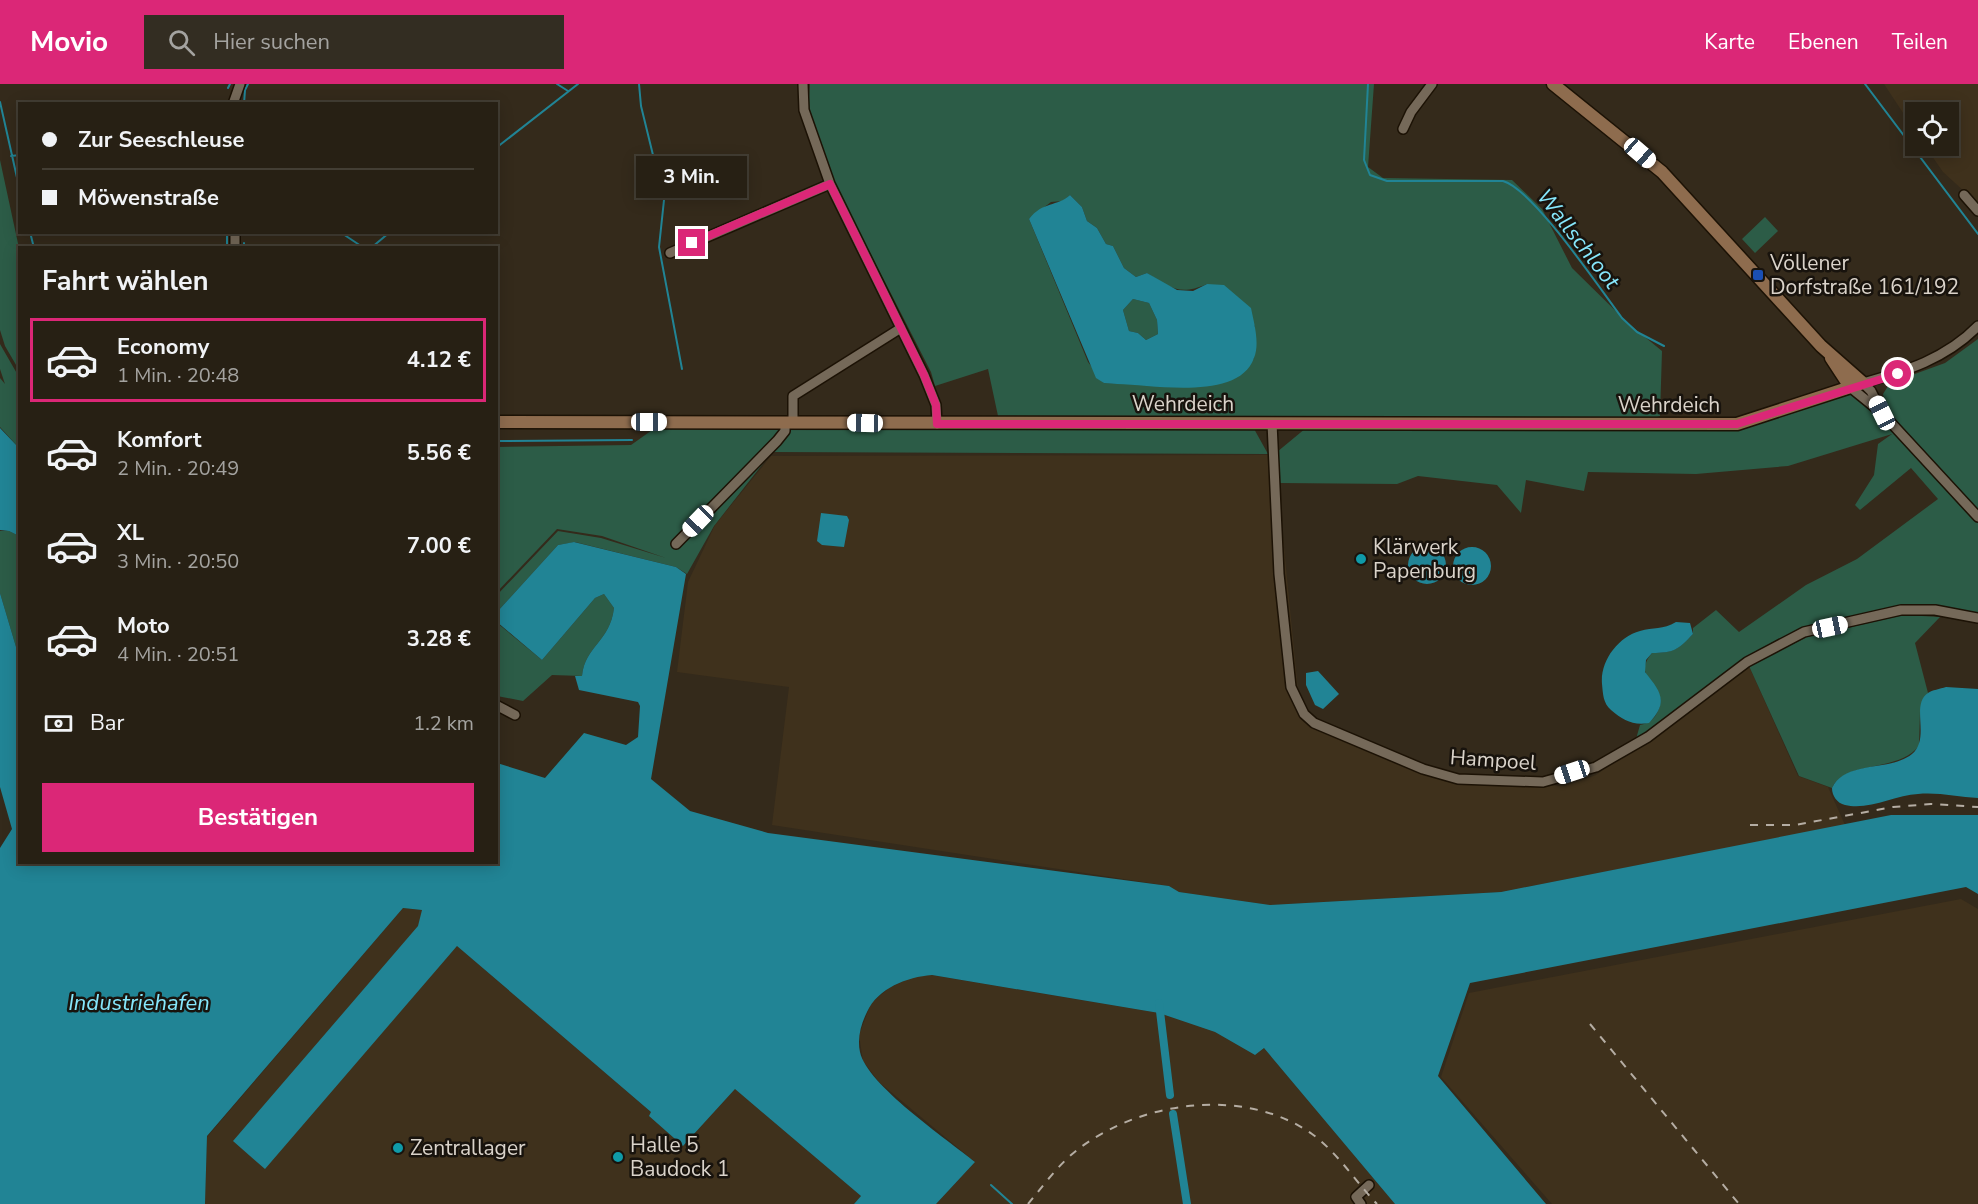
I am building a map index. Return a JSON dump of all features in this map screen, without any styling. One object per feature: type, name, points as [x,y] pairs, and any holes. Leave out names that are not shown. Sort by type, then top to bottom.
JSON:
[{"type":"street","points":[[233,102],[240,84]]},
{"type":"street","points":[[802,84],[804,110],[830,184],[936,405],[937,424]]},
{"type":"street","points":[[1403,129],[1411,112],[1432,84]]},
{"type":"street","points":[[1553,84],[1640,153],[1680,190],[1829,354],[1871,391],[1882,413]]},
{"type":"street","points":[[670,253],[830,184]]},
{"type":"street","points":[[1964,195],[1978,210]]},
{"type":"street","points":[[1863,383],[1915,369],[1946,352],[1978,326]]},
{"type":"street","points":[[676,544],[785,431],[789,423],[793,396],[901,328]]},
{"type":"street","points":[[1829,354],[1850,387],[1882,413],[1978,516]]},
{"type":"street","name":"Wehrdeich","points":[[498,422],[1737,424],[1863,383]]},
{"type":"street","name":"Hampoel","points":[[1272,423],[1279,574],[1289,674],[1296,702],[1304,714],[1326,729],[1438,774],[1483,782],[1530,783],[1596,768],[1648,736],[1746,662],[1804,632],[1901,610],[1935,610],[1978,618]]},
{"type":"street","points":[[498,706],[515,715]]},
{"type":"street","points":[[1361,1204],[1356,1197],[1369,1185]]},
{"type":"shaded area","points":[[1884,84],[1978,84],[1978,204],[1943,172],[1932,156],[1959,156],[1959,102],[1905,102],[1905,116]]},
{"type":"shaded area","points":[[1275,455],[1298,691],[1307,712],[1320,731],[1444,781],[1565,786],[1596,775],[1749,666],[1798,776],[1828,787],[1845,825],[1501,892],[1270,905],[1179,892],[1169,886],[772,825],[789,687],[677,672],[688,582],[715,525],[771,456]]},
{"type":"shaded area","points":[[1961,899],[1978,909],[1978,1204],[1552,1204],[1441,1077],[1469,993]]},
{"type":"shaded area","points":[[403,908],[422,910],[450,954],[457,946],[652,1113],[649,1116],[683,1146],[735,1089],[861,1196],[854,1204],[205,1204],[207,1137]]},
{"type":"shaded area","points":[[931,975],[1159,1013],[1215,1032],[1255,1055],[1264,1048],[1395,1204],[936,1204],[975,1162],[879,1082],[863,1061],[859,1035],[871,1003],[889,988],[912,977]]},
{"type":"green space","points":[[810,84],[1374,84],[1368,167],[1383,178],[1512,180],[1542,209],[1572,268],[1629,324],[1662,351],[1660,416],[1649,420],[1103,419],[998,416],[988,369],[935,386],[931,372],[834,182],[808,109]],"holes":[[[1070,195],[1082,207],[1087,221],[1097,228],[1106,244],[1113,246],[1124,268],[1136,277],[1147,273],[1162,283],[1182,290],[1207,284],[1255,326],[1254,359],[1153,385],[1104,383],[1088,362],[1029,219],[1051,202],[1063,201]]]},
{"type":"green space","points":[[0,160],[19,246],[18,368],[5,346],[0,330]]},
{"type":"green space","points":[[1765,217],[1778,231],[1755,253],[1742,239]]},
{"type":"green space","points":[[1133,299],[1149,303],[1157,320],[1158,334],[1146,340],[1138,333],[1129,331],[1123,310]]},
{"type":"green space","points":[[1978,339],[1978,613],[1935,606],[1802,629],[1778,639],[1745,659],[1636,739],[1640,725],[1653,719],[1660,704],[1659,694],[1645,671],[1652,653],[1670,651],[1679,647],[1693,634],[1693,628],[1716,610],[1739,632],[1806,585],[1857,559],[1938,499],[1911,468],[1860,510],[1855,505],[1874,475],[1878,444],[1892,434],[1788,466],[1696,474],[1588,472],[1584,491],[1526,480],[1521,513],[1497,485],[1418,476],[1397,484],[1279,483],[1277,452],[1306,428],[1737,426],[1852,393],[1902,428],[1886,410],[1883,394],[1890,383],[1945,363]]},
{"type":"green space","points":[[0,344],[18,375],[18,447],[0,427],[0,378],[5,384],[0,369]]},
{"type":"green space","points":[[1253,427],[1268,454],[772,452],[714,526],[687,574],[676,567],[575,542],[558,545],[498,611],[498,594],[558,531],[601,538],[666,558],[602,536],[557,529],[498,591],[498,447],[631,445],[655,428]]},
{"type":"green space","points":[[0,531],[9,531],[18,536],[18,654],[0,593]]},
{"type":"green space","points":[[604,594],[614,608],[608,629],[592,650],[582,676],[552,675],[523,701],[498,696],[498,624],[542,660],[595,598]]},
{"type":"green space","points":[[1904,615],[1940,617],[1915,643],[1928,693],[1920,712],[1919,746],[1898,760],[1848,773],[1832,788],[1799,776],[1749,666],[1807,637]]},
{"type":"water","points":[[1070,195],[1082,207],[1087,221],[1097,228],[1106,244],[1113,246],[1124,268],[1136,277],[1147,273],[1177,290],[1193,291],[1207,284],[1224,285],[1251,308],[1256,333],[1256,352],[1245,372],[1231,380],[1194,388],[1104,383],[1096,378],[1029,219],[1039,209]],"holes":[[[1133,299],[1149,303],[1157,320],[1158,334],[1146,340],[1138,333],[1129,331],[1123,310]]]},
{"type":"water","points":[[0,428],[18,447],[18,536],[0,530]]},
{"type":"water","points":[[821,513],[847,516],[849,520],[844,547],[822,545],[817,541]]},
{"type":"water","name":"Industriehafen","points":[[574,542],[676,567],[686,574],[651,779],[690,811],[768,833],[1169,886],[1179,892],[1270,905],[1501,892],[1891,815],[1978,815],[1978,894],[1966,887],[1470,983],[1438,1076],[1546,1204],[1395,1204],[1264,1048],[1255,1055],[1215,1032],[1159,1013],[932,975],[903,981],[878,996],[863,1021],[859,1036],[860,1052],[877,1080],[892,1095],[975,1162],[936,1204],[854,1204],[861,1196],[735,1089],[683,1146],[649,1116],[651,1112],[457,946],[265,1169],[233,1141],[418,926],[422,910],[403,908],[207,1136],[205,1204],[0,1204],[0,848],[12,829],[0,787],[0,593],[18,654],[18,864],[498,864],[498,763],[545,778],[584,733],[626,745],[638,737],[640,706],[638,702],[579,690],[575,676],[582,676],[592,650],[603,637],[612,619],[614,608],[604,594],[595,598],[542,660],[498,623],[498,611],[558,545]]},
{"type":"water","points":[[1427,546],[1434,547],[1440,552],[1445,558],[1445,572],[1440,578],[1434,583],[1427,584],[1420,583],[1414,578],[1409,572],[1408,565],[1409,558],[1414,552],[1420,547]]},
{"type":"water","points":[[1472,547],[1479,548],[1485,553],[1490,559],[1490,573],[1485,579],[1479,584],[1472,585],[1465,584],[1459,579],[1454,573],[1453,566],[1454,559],[1459,553],[1465,548]]},
{"type":"water","points":[[1676,622],[1690,623],[1693,634],[1675,650],[1652,653],[1646,660],[1645,672],[1659,691],[1661,703],[1655,716],[1649,723],[1638,724],[1615,714],[1606,704],[1602,684],[1604,667],[1612,651],[1632,634]]},
{"type":"water","points":[[1318,671],[1339,694],[1323,709],[1315,705],[1306,685],[1306,673]]},
{"type":"water","points":[[1946,687],[1978,689],[1978,798],[1918,794],[1863,806],[1845,805],[1837,801],[1832,788],[1838,779],[1847,773],[1892,763],[1912,754],[1920,739],[1920,713],[1923,698],[1930,692]]},
{"type":"waterway","points":[[228,88],[230,84]]},
{"type":"waterway","points":[[244,102],[248,84]]},
{"type":"waterway","points":[[557,84],[568,91]]},
{"type":"waterway","points":[[498,146],[578,84]]},
{"type":"waterway","points":[[639,84],[641,106],[664,200],[659,247],[682,369]]},
{"type":"waterway","name":"Wallschloot","points":[[1368,84],[1364,160],[1370,175],[1387,181],[1503,181],[1516,188],[1566,242],[1622,318],[1637,332],[1664,346]]},
{"type":"waterway","points":[[1865,84],[1978,234]]},
{"type":"waterway","points":[[0,102],[18,182]]},
{"type":"waterway","points":[[11,156],[18,155]]},
{"type":"waterway","points":[[30,234],[34,246]]},
{"type":"waterway","points":[[227,234],[227,244]]},
{"type":"waterway","points":[[343,234],[361,246]]},
{"type":"waterway","points":[[373,246],[388,234]]},
{"type":"waterway","points":[[498,441],[632,440]]},
{"type":"waterway","points":[[1159,1003],[1170,1095]]},
{"type":"waterway","points":[[1173,1114],[1187,1204]]},
{"type":"waterway","points":[[991,1185],[1012,1204]]},
{"type":"railway","points":[[1750,825],[1795,825],[1893,807],[1931,804],[1978,807]]},
{"type":"railway","points":[[1590,1024],[1739,1204]]},
{"type":"railway","points":[[1028,1204],[1070,1156],[1102,1133],[1131,1120],[1161,1111],[1193,1106],[1224,1105],[1255,1109],[1285,1119],[1312,1134],[1338,1158],[1377,1204]]},
{"type":"place","name":"Völlener Dorfstraße 161/192","points":[[1758,275]]},
{"type":"place","name":"Klärwerk Papenburg","points":[[1361,559]]},
{"type":"place","name":"Zentrallager","points":[[398,1148]]},
{"type":"place","name":"Halle 5 Baudock 1","points":[[618,1157]]},
{"type":"route","points":[[692,243],[774,210],[830,184],[852,233],[924,375],[936,405],[937,424],[1737,424],[1898,374]]}]
